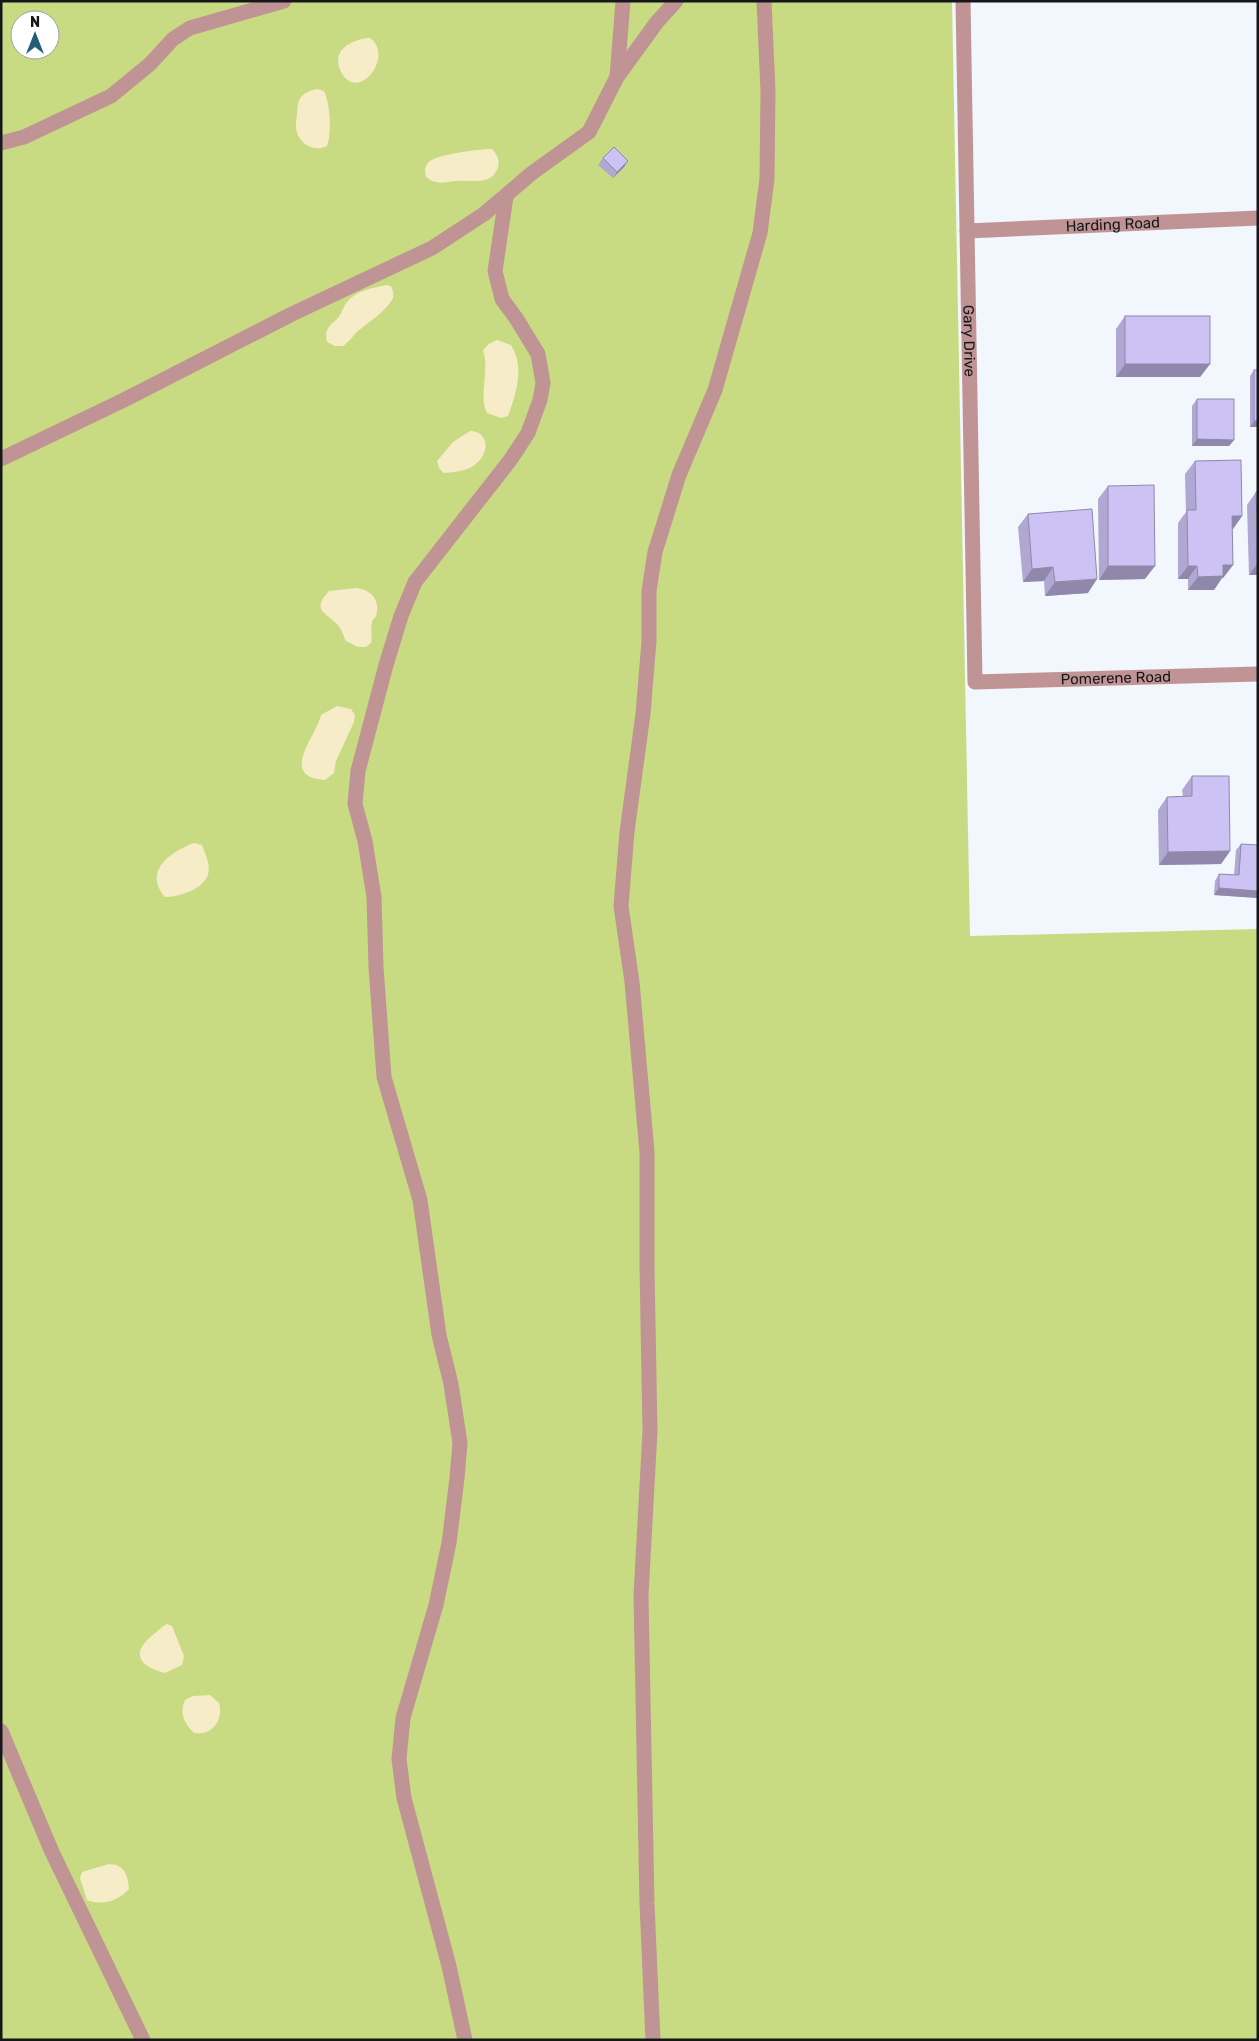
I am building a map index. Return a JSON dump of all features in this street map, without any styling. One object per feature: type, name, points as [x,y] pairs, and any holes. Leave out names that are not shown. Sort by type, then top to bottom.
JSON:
[{"type":"street","points":[[1,143],[24,137],[111,96],[150,64],[173,39],[190,28],[284,1]]},
{"type":"street","points":[[617,77],[623,1]]},
{"type":"street","points":[[1,459],[124,400],[300,310],[432,248],[484,214],[532,173],[589,132],[617,77],[657,22],[676,1]]},
{"type":"street","points":[[653,2040],[647,1904],[641,1595],[650,1431],[647,1152],[632,982],[621,906],[643,714],[649,642],[649,591],[655,552],[679,475],[715,390],[760,233],[767,180],[768,90],[764,1]]},
{"type":"street","name":"Gary Drive","points":[[963,1],[975,682]]},
{"type":"street","points":[[465,2040],[450,1966],[404,1798],[399,1759],[403,1718],[436,1605],[449,1543],[460,1443],[451,1384],[440,1335],[420,1200],[384,1076],[376,968],[374,898],[365,841],[355,804],[358,771],[386,665],[401,616],[415,582],[511,459],[528,433],[540,400],[543,383],[538,354],[502,299],[495,271],[506,197]]},
{"type":"street","name":"Harding Road","points":[[967,230],[1258,218]]},
{"type":"street","name":"Pomerene Road","points":[[975,682],[1258,674]]},
{"type":"street","points":[[1,1731],[52,1852],[143,2040]]},
{"type":"green space","points":[[1,1],[952,1],[970,936],[1258,929],[1258,2040],[1,2040]]},
{"type":"sand","points":[[370,38],[377,46],[376,65],[371,74],[364,80],[356,83],[348,80],[341,72],[338,64],[341,52],[350,43]]},
{"type":"sand","points":[[317,89],[324,91],[329,110],[329,140],[327,146],[322,148],[306,145],[299,137],[296,123],[300,99],[306,93]]},
{"type":"sand","points":[[492,149],[495,153],[499,165],[495,173],[486,180],[442,183],[434,182],[426,177],[426,166],[433,159],[457,153]]},
{"type":"sand","points":[[387,285],[392,288],[393,298],[382,312],[343,346],[335,346],[327,342],[326,334],[328,329],[348,300],[358,293]]},
{"type":"sand","points":[[497,340],[511,345],[518,362],[518,381],[514,399],[508,416],[501,418],[487,413],[484,399],[485,358],[483,350]]},
{"type":"sand","points":[[470,431],[481,434],[484,438],[485,447],[482,458],[466,469],[444,473],[439,468],[437,461],[453,442]]},
{"type":"sand","points":[[357,588],[367,591],[374,597],[377,605],[376,616],[371,625],[371,643],[366,647],[358,647],[346,641],[339,627],[324,613],[321,606],[321,602],[329,591]]},
{"type":"sand","points":[[337,706],[351,709],[355,715],[354,722],[336,761],[334,773],[325,780],[311,777],[304,772],[302,764],[308,744],[321,715]]},
{"type":"sand","points":[[194,843],[202,845],[207,859],[208,876],[205,881],[193,890],[176,896],[165,897],[159,888],[158,871],[168,857]]},
{"type":"sand","points":[[167,1624],[172,1626],[184,1656],[182,1665],[165,1673],[143,1662],[140,1658],[140,1652],[147,1641]]},
{"type":"sand","points":[[210,1695],[219,1703],[220,1715],[218,1721],[206,1732],[194,1733],[183,1718],[182,1709],[185,1700],[193,1696]]},
{"type":"sand","points":[[109,1864],[122,1868],[128,1879],[129,1889],[120,1897],[110,1901],[93,1902],[87,1900],[80,1878],[82,1872]]},
{"type":"building","points":[[614,147],[628,161],[617,172],[603,158]]},
{"type":"building","points":[[1125,316],[1210,316],[1210,364],[1125,364]]},
{"type":"building","points":[[1254,370],[1258,370],[1258,421],[1254,421]]},
{"type":"building","points":[[1197,399],[1234,399],[1234,440],[1197,439]]},
{"type":"building","points":[[1241,460],[1242,516],[1232,516],[1233,565],[1223,565],[1223,576],[1198,577],[1197,566],[1188,566],[1187,510],[1196,510],[1195,461]]},
{"type":"building","points":[[1154,485],[1155,566],[1108,566],[1108,486]]},
{"type":"building","points":[[1256,492],[1258,492],[1258,550]]},
{"type":"building","points":[[1092,509],[1097,579],[1055,582],[1053,567],[1032,569],[1028,514]]},
{"type":"building","points":[[1192,776],[1229,776],[1230,851],[1168,852],[1167,797],[1192,796]]},
{"type":"building","points":[[1241,844],[1258,845],[1258,891],[1219,888],[1219,874],[1239,875]]}]
